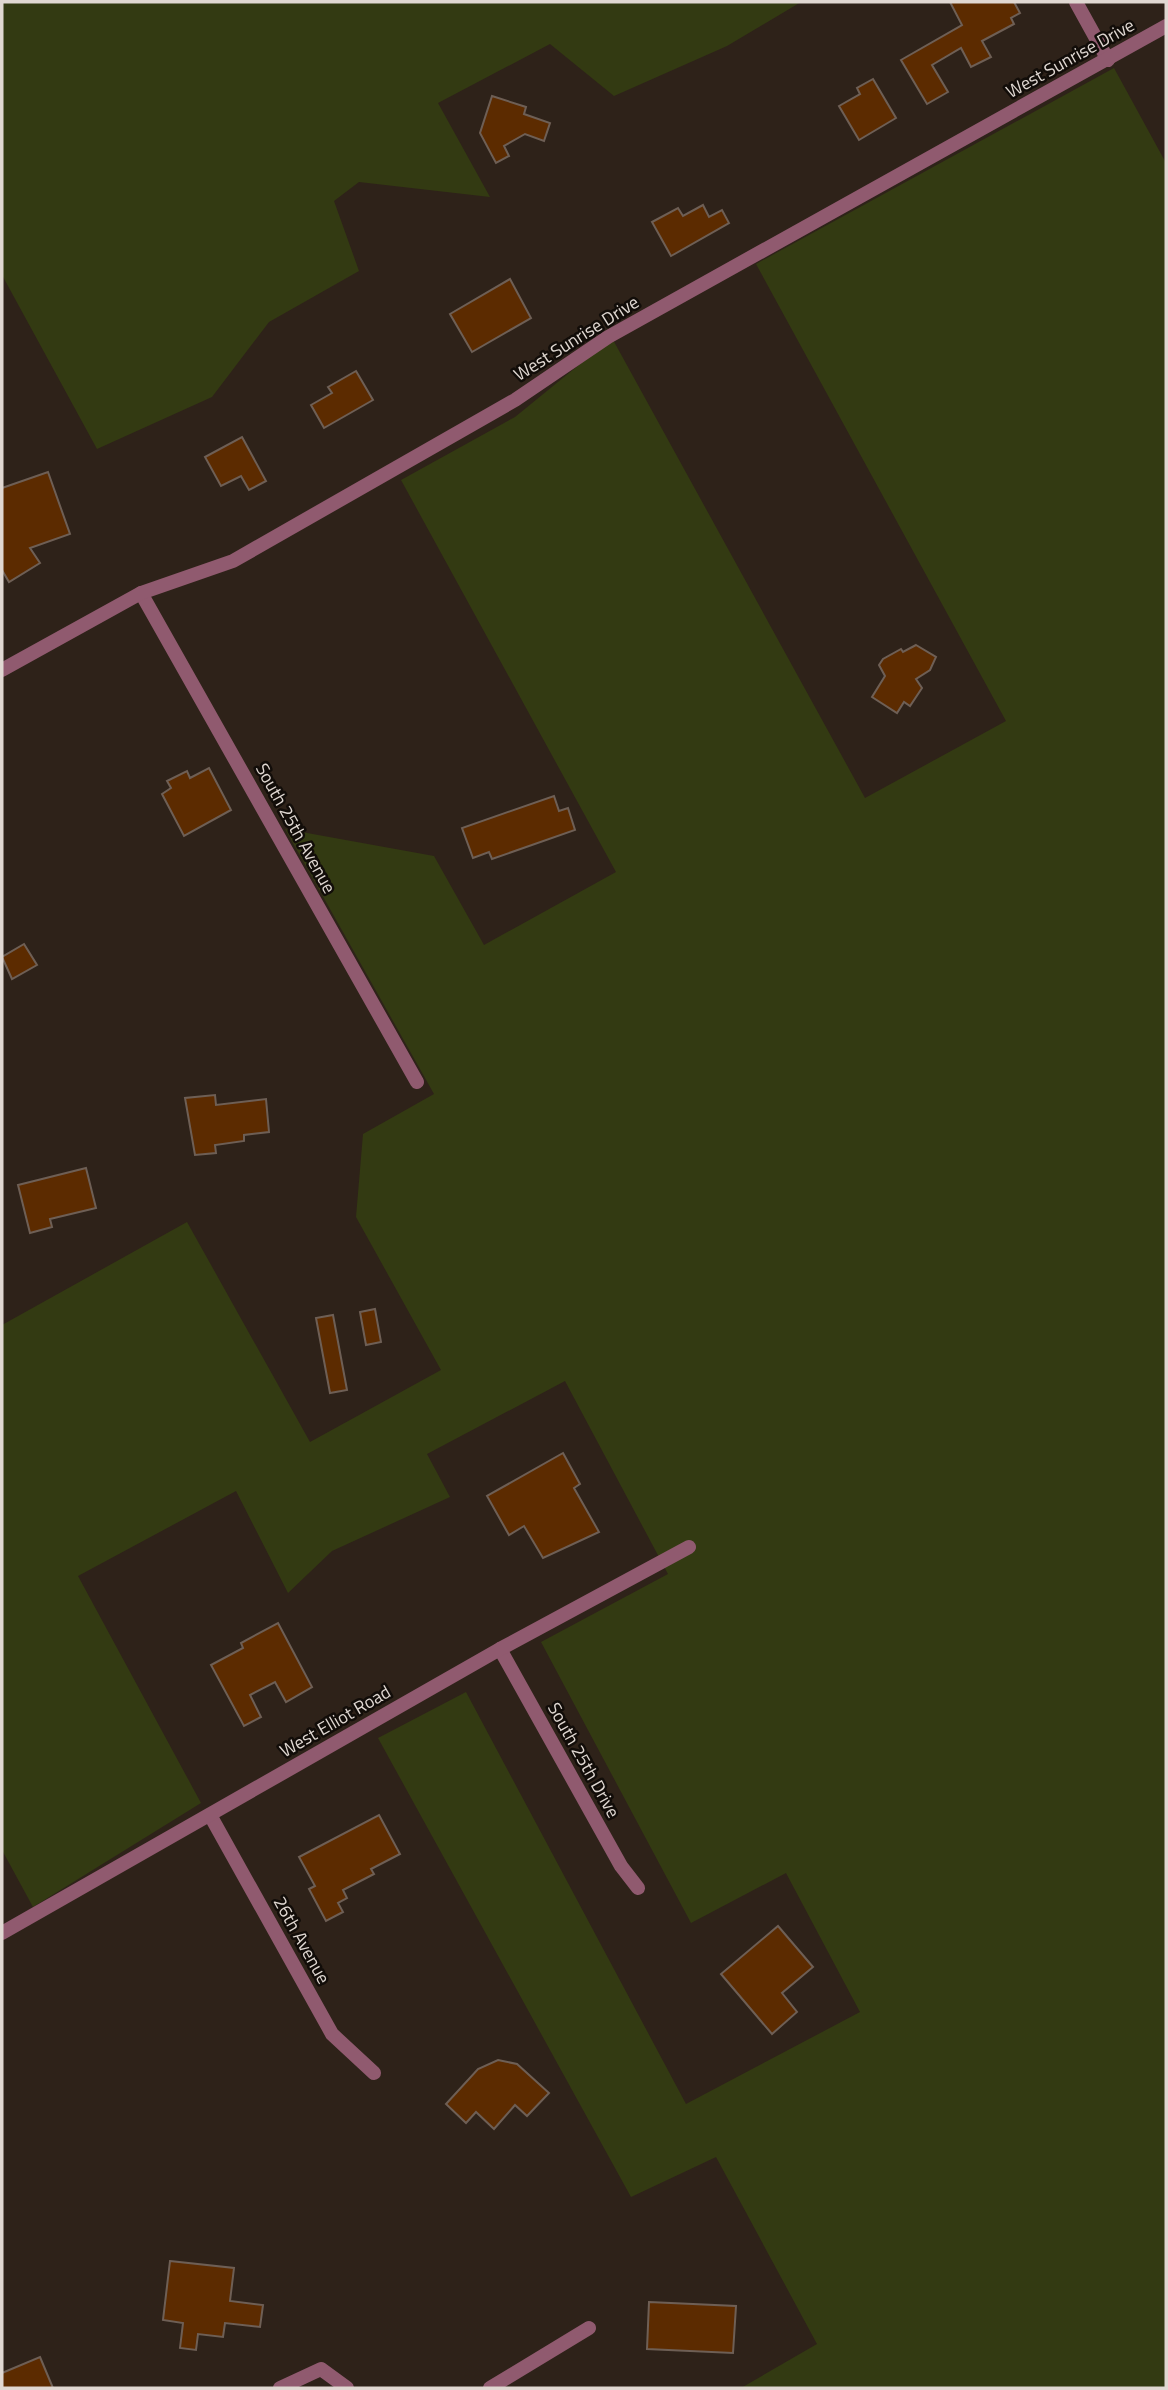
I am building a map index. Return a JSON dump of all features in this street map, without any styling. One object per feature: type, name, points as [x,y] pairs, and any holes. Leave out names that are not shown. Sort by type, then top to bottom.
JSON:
[{"type":"street","points":[[1076,2],[1108,60]]},
{"type":"street","name":"West Sunrise Drive","points":[[2,670],[141,593],[233,561],[515,400],[608,338],[1166,26]]},
{"type":"street","name":"South 25th Avenue","points":[[141,593],[417,1082]]},
{"type":"street","name":"West Elliot Road","points":[[2,1933],[500,1649],[689,1547]]},
{"type":"street","name":"South 25th Drive","points":[[500,1649],[621,1866],[638,1888]]},
{"type":"street","name":"26th Avenue","points":[[210,1815],[332,2034],[374,2073]]},
{"type":"street","points":[[490,2388],[589,2328]]},
{"type":"street","points":[[280,2388],[321,2369],[347,2388]]},
{"type":"green space","points":[[2,2],[801,2],[727,46],[614,96],[550,44],[438,103],[490,197],[359,182],[334,201],[359,271],[269,322],[212,397],[97,449],[2,275]]},
{"type":"green space","points":[[1114,68],[1166,163],[1166,2388],[741,2388],[817,2344],[716,2157],[631,2197],[378,1738],[466,1692],[686,2104],[860,2012],[786,1873],[691,1923],[541,1642],[668,1574],[565,1381],[427,1454],[450,1497],[332,1551],[288,1593],[236,1491],[78,1576],[201,1803],[33,1907],[2,1850],[2,1325],[187,1222],[310,1442],[441,1370],[356,1217],[363,1134],[434,1094],[285,829],[434,856],[484,945],[616,872],[401,480],[515,417],[612,338],[865,798],[1006,721],[756,264]]},
{"type":"building","points":[[950,2],[1014,2],[1020,13],[1011,18],[1014,24],[982,41],[991,57],[971,67],[961,48],[932,65],[948,92],[927,104],[901,60],[962,25]]},
{"type":"building","points":[[873,79],[896,118],[859,140],[839,106],[860,94],[857,88]]},
{"type":"building","points":[[492,96],[526,107],[524,114],[550,123],[544,141],[525,134],[504,146],[509,156],[496,163],[480,133]]},
{"type":"building","points":[[703,205],[709,217],[722,210],[729,223],[671,256],[652,222],[678,208],[683,216]]},
{"type":"building","points":[[510,279],[531,318],[472,352],[450,314]]},
{"type":"building","points":[[356,371],[373,400],[324,428],[311,405],[332,393],[328,387]]},
{"type":"building","points":[[242,437],[266,481],[249,490],[241,476],[221,486],[205,457]]},
{"type":"building","points":[[48,472],[70,534],[30,548],[40,563],[9,582],[2,570],[2,488]]},
{"type":"building","points":[[916,645],[936,657],[930,670],[916,679],[922,688],[910,706],[904,702],[897,713],[872,697],[885,676],[879,665],[883,659],[901,649],[903,652]]},
{"type":"building","points":[[209,768],[231,810],[184,836],[162,794],[171,788],[167,781],[187,771],[190,778]]},
{"type":"building","points":[[554,796],[559,811],[568,808],[575,830],[492,859],[489,852],[473,858],[462,828]]},
{"type":"building","points":[[24,944],[37,965],[12,979],[2,957]]},
{"type":"building","points":[[215,1095],[216,1105],[266,1099],[269,1132],[244,1135],[244,1141],[215,1145],[216,1153],[195,1155],[185,1098]]},
{"type":"building","points":[[86,1168],[96,1208],[50,1219],[52,1227],[30,1233],[18,1185]]},
{"type":"building","points":[[375,1309],[381,1342],[366,1345],[360,1312]]},
{"type":"building","points":[[333,1315],[347,1390],[330,1393],[316,1318]]},
{"type":"building","points":[[563,1453],[580,1484],[574,1488],[599,1532],[543,1558],[524,1526],[509,1535],[487,1496]]},
{"type":"building","points":[[278,1623],[312,1687],[286,1702],[275,1682],[250,1695],[261,1717],[244,1726],[211,1665],[243,1648],[241,1643]]},
{"type":"building","points":[[379,1815],[400,1854],[371,1869],[374,1874],[343,1890],[347,1898],[338,1903],[343,1912],[326,1921],[309,1889],[315,1886],[299,1857]]},
{"type":"building","points":[[778,1926],[813,1967],[782,1993],[797,2012],[772,2034],[721,1974]]},
{"type":"building","points":[[498,2060],[517,2064],[549,2093],[527,2116],[515,2105],[494,2129],[476,2112],[466,2123],[446,2104],[478,2069]]},
{"type":"building","points":[[170,2261],[234,2268],[230,2301],[263,2305],[260,2327],[225,2323],[223,2337],[198,2334],[196,2350],[180,2348],[183,2323],[163,2320]]},
{"type":"building","points":[[649,2302],[736,2306],[733,2353],[647,2349]]},
{"type":"building","points":[[40,2357],[53,2388],[2,2388],[2,2373]]}]
